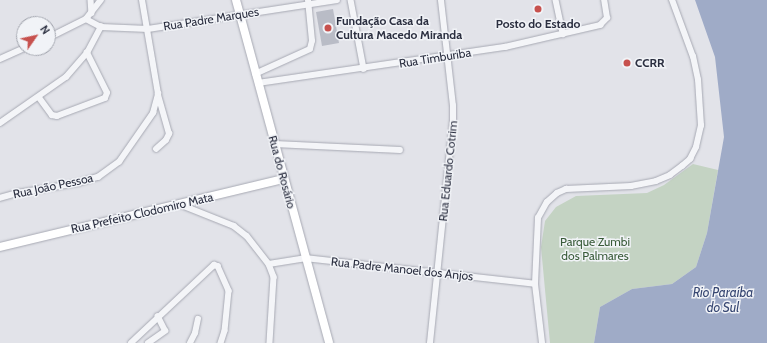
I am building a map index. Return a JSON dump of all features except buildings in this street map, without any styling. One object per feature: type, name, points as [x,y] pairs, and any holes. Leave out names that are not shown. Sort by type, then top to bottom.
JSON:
[{"type":"street","points":[[91,0],[92,13]]},
{"type":"street","points":[[56,34],[86,19],[101,0]]},
{"type":"street","name":"Rua João Pessoa","points":[[0,198],[18,193],[78,183],[98,177],[110,170],[119,162],[153,113],[158,94],[142,0]]},
{"type":"street","name":"Rua do Rosário","points":[[236,0],[329,343]]},
{"type":"street","name":"Rua Padre Marques","points":[[86,19],[101,27],[148,29],[308,2],[338,0]]},
{"type":"street","points":[[351,0],[364,69]]},
{"type":"street","name":"Rua Eduardo Cotrim","points":[[430,343],[453,121],[453,106],[441,0]]},
{"type":"street","points":[[556,0],[562,34]]},
{"type":"street","name":"Rua Timburiba","points":[[258,83],[364,69],[505,47],[600,25],[607,18],[604,0]]},
{"type":"street","points":[[542,343],[535,284],[538,218],[546,202],[557,193],[566,189],[631,186],[656,181],[670,176],[690,159],[696,147],[702,126],[698,80],[693,56],[672,0]]},
{"type":"street","points":[[256,74],[310,49],[312,41],[308,2]]},
{"type":"street","points":[[0,122],[39,97],[66,77],[87,53],[101,27]]},
{"type":"street","points":[[0,59],[16,52]]},
{"type":"street","points":[[39,97],[52,115],[57,116],[106,98],[107,93],[87,53]]},
{"type":"street","points":[[156,149],[166,140],[169,134],[158,94]]},
{"type":"street","points":[[275,144],[400,150]]},
{"type":"street","name":"Rua Prefeito Clodomiro Mata","points":[[0,247],[284,179]]},
{"type":"street","points":[[179,204],[234,226],[247,236],[269,264],[274,278],[270,343]]},
{"type":"street","name":"Rua Padre Manoel dos Anjos","points":[[269,264],[305,258],[535,284]]},
{"type":"street","points":[[130,343],[214,265],[218,266],[226,282],[229,298],[222,343]]},
{"type":"street","points":[[148,343],[161,335],[165,330],[158,317]]},
{"type":"street","points":[[190,343],[195,333],[198,319]]},
{"type":"green space","name":"Parque Zumbi dos Palmares","points":[[693,164],[718,170],[707,233],[696,267],[672,284],[632,289],[600,307],[594,343],[550,343],[541,247],[545,221],[556,207],[576,196],[647,193],[664,185]]},
{"type":"water","name":"Rio Paraíba do Sul","points":[[695,0],[767,0],[767,343],[594,343],[600,307],[632,289],[672,284],[696,267],[707,233],[724,137],[715,57]]},
{"type":"place","name":"Posto do Estado","points":[[538,9]]},
{"type":"place","name":"Fundação Casa da Cultura Macedo Miranda","points":[[328,28]]},
{"type":"place","name":"CCRR","points":[[627,63]]}]
